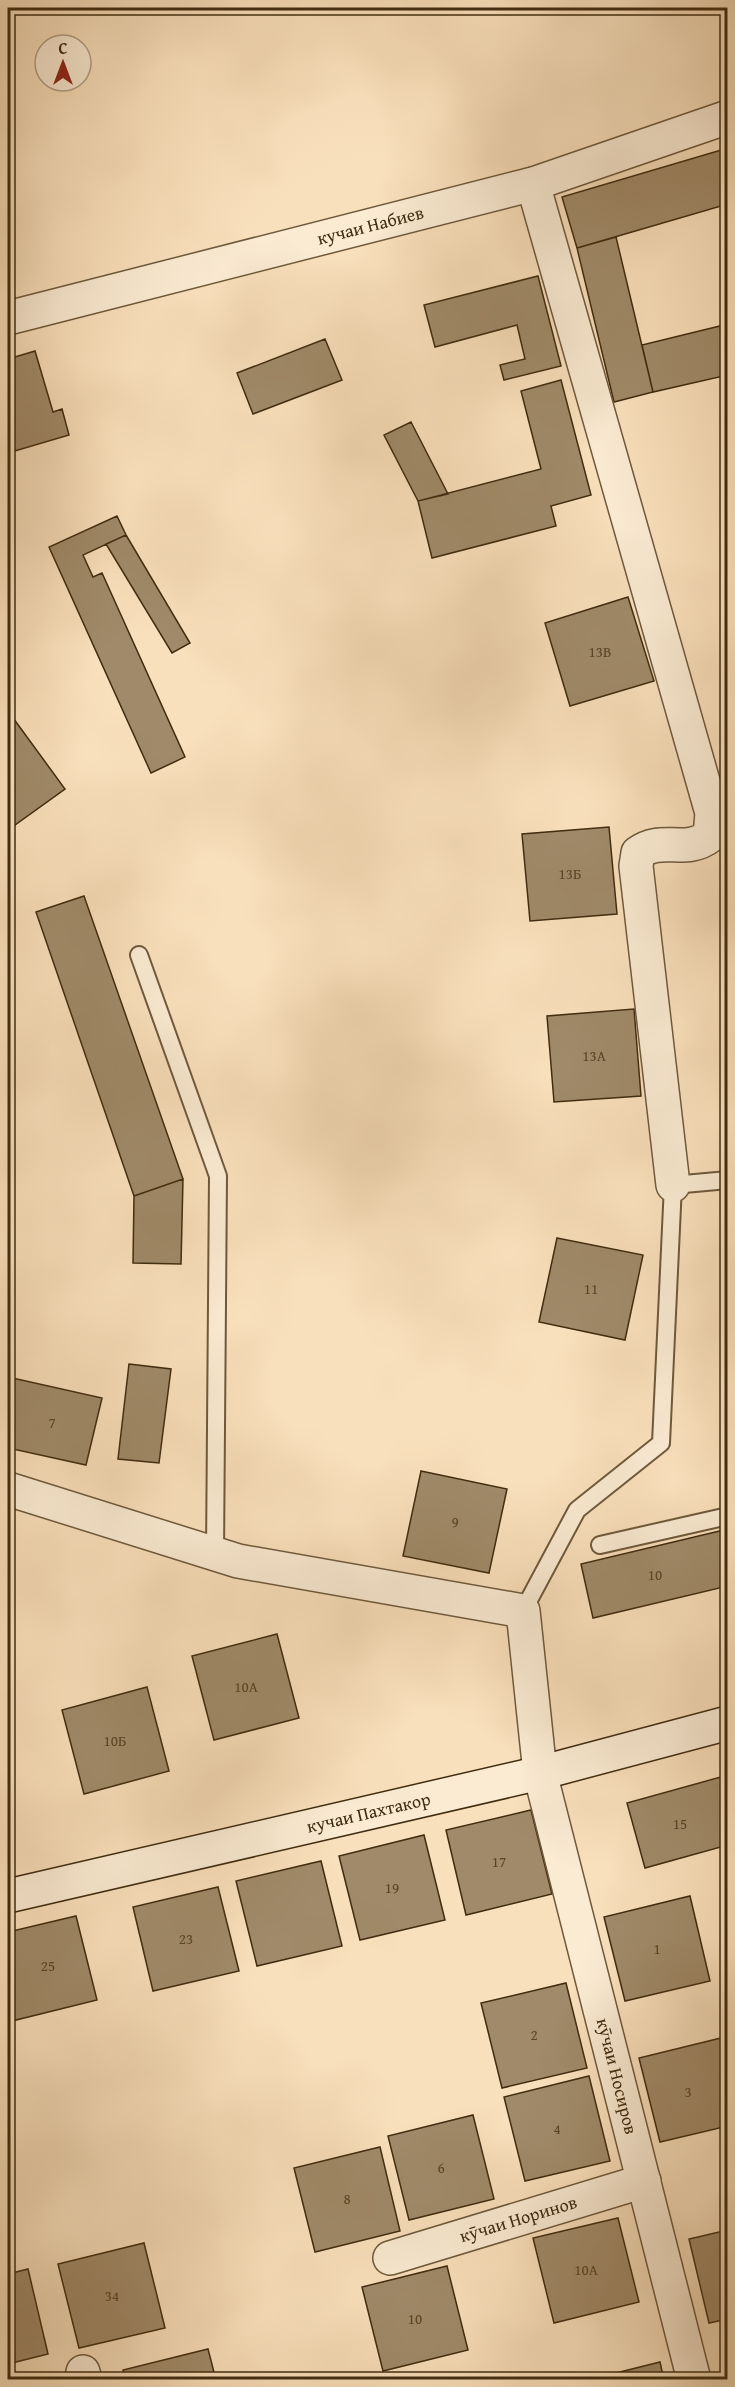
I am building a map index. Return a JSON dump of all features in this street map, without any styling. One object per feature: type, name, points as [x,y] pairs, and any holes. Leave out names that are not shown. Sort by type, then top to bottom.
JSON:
[{"type":"street","name":"кучаи Набиев","points":[[8,318],[533,184],[728,117]]},
{"type":"street","points":[[533,184],[712,813],[710,836],[699,844],[649,845],[638,853],[636,866],[673,1185]]},
{"type":"street","points":[[8,1489],[238,1561],[523,1611]]},
{"type":"street","name":"кӯчаи Носиров","points":[[523,1611],[540,1773],[694,2379]]},
{"type":"street","name":"кучаи Пахтакор","points":[[8,1896],[540,1773],[728,1723]]},
{"type":"street","name":"кӯчаи Норинов","points":[[390,2258],[644,2181]]},
{"type":"lane","points":[[139,955],[218,1176],[215,1554]]},
{"type":"lane","points":[[523,1611],[577,1510],[661,1443],[673,1185],[728,1180]]},
{"type":"lane","points":[[600,1545],[728,1516]]},
{"type":"building","points":[[728,148],[728,204],[577,248],[562,197]]},
{"type":"building","points":[[616,237],[653,392],[614,402],[577,248]]},
{"type":"building","points":[[538,276],[561,366],[504,380],[500,365],[525,359],[517,325],[435,347],[424,305]]},
{"type":"building","points":[[728,324],[728,375],[653,392],[642,345]]},
{"type":"building","points":[[325,339],[342,380],[253,414],[237,373]]},
{"type":"building","points":[[35,351],[53,412],[62,409],[69,435],[8,453],[8,359]]},
{"type":"building","points":[[561,380],[591,495],[551,506],[556,526],[432,558],[418,501],[541,469],[521,391]]},
{"type":"building","points":[[411,422],[448,494],[418,501],[384,435]]},
{"type":"building","points":[[117,516],[126,535],[83,555],[93,577],[102,573],[185,757],[151,773],[49,547]]},
{"type":"building","points":[[126,535],[190,643],[172,653],[106,544]]},
{"type":"building","points":[[628,597],[654,681],[570,706],[545,623]]},
{"type":"building","points":[[8,711],[65,789],[8,830]]},
{"type":"building","points":[[609,827],[617,914],[530,921],[522,834]]},
{"type":"building","points":[[84,896],[183,1179],[134,1196],[36,912]]},
{"type":"building","points":[[634,1009],[641,1096],[554,1102],[547,1016]]},
{"type":"building","points":[[183,1179],[181,1264],[133,1263],[134,1196]]},
{"type":"building","points":[[557,1238],[643,1255],[625,1340],[539,1322]]},
{"type":"building","points":[[129,1364],[171,1369],[159,1463],[118,1459]]},
{"type":"building","points":[[8,1377],[102,1398],[86,1465],[8,1448]]},
{"type":"building","points":[[421,1471],[507,1489],[489,1573],[403,1556]]},
{"type":"building","points":[[728,1529],[728,1586],[593,1618],[581,1564]]},
{"type":"building","points":[[277,1634],[299,1718],[214,1740],[192,1656]]},
{"type":"building","points":[[147,1687],[169,1771],[84,1794],[62,1710]]},
{"type":"building","points":[[728,1775],[728,1845],[645,1868],[627,1803]]},
{"type":"building","points":[[531,1810],[552,1894],[466,1915],[446,1830]]},
{"type":"building","points":[[424,1835],[445,1920],[360,1940],[339,1856]]},
{"type":"building","points":[[321,1861],[342,1946],[257,1966],[236,1881]]},
{"type":"building","points":[[218,1887],[239,1971],[153,1991],[133,1907]]},
{"type":"building","points":[[690,1896],[710,1981],[625,2001],[604,1917]]},
{"type":"building","points":[[76,1916],[97,2000],[12,2021],[8,2003],[8,1932]]},
{"type":"building","points":[[566,1983],[587,2068],[502,2088],[481,2003]]},
{"type":"building","points":[[725,2037],[728,2049],[728,2126],[660,2142],[639,2058]]},
{"type":"building","points":[[589,2076],[610,2161],[525,2181],[504,2097]]},
{"type":"building","points":[[473,2115],[494,2199],[409,2220],[388,2136]]},
{"type":"building","points":[[380,2147],[400,2231],[315,2252],[294,2168]]},
{"type":"building","points":[[618,2218],[639,2302],[554,2323],[533,2238]]},
{"type":"building","points":[[728,2230],[728,2319],[709,2323],[689,2239]]},
{"type":"building","points":[[144,2243],[165,2328],[79,2348],[58,2264]]},
{"type":"building","points":[[447,2266],[468,2350],[383,2371],[362,2287]]},
{"type":"building","points":[[28,2269],[48,2354],[8,2364],[8,2274]]},
{"type":"building","points":[[208,2349],[216,2380],[125,2380],[123,2370]]},
{"type":"building","points":[[660,2362],[664,2380],[588,2380]]}]
